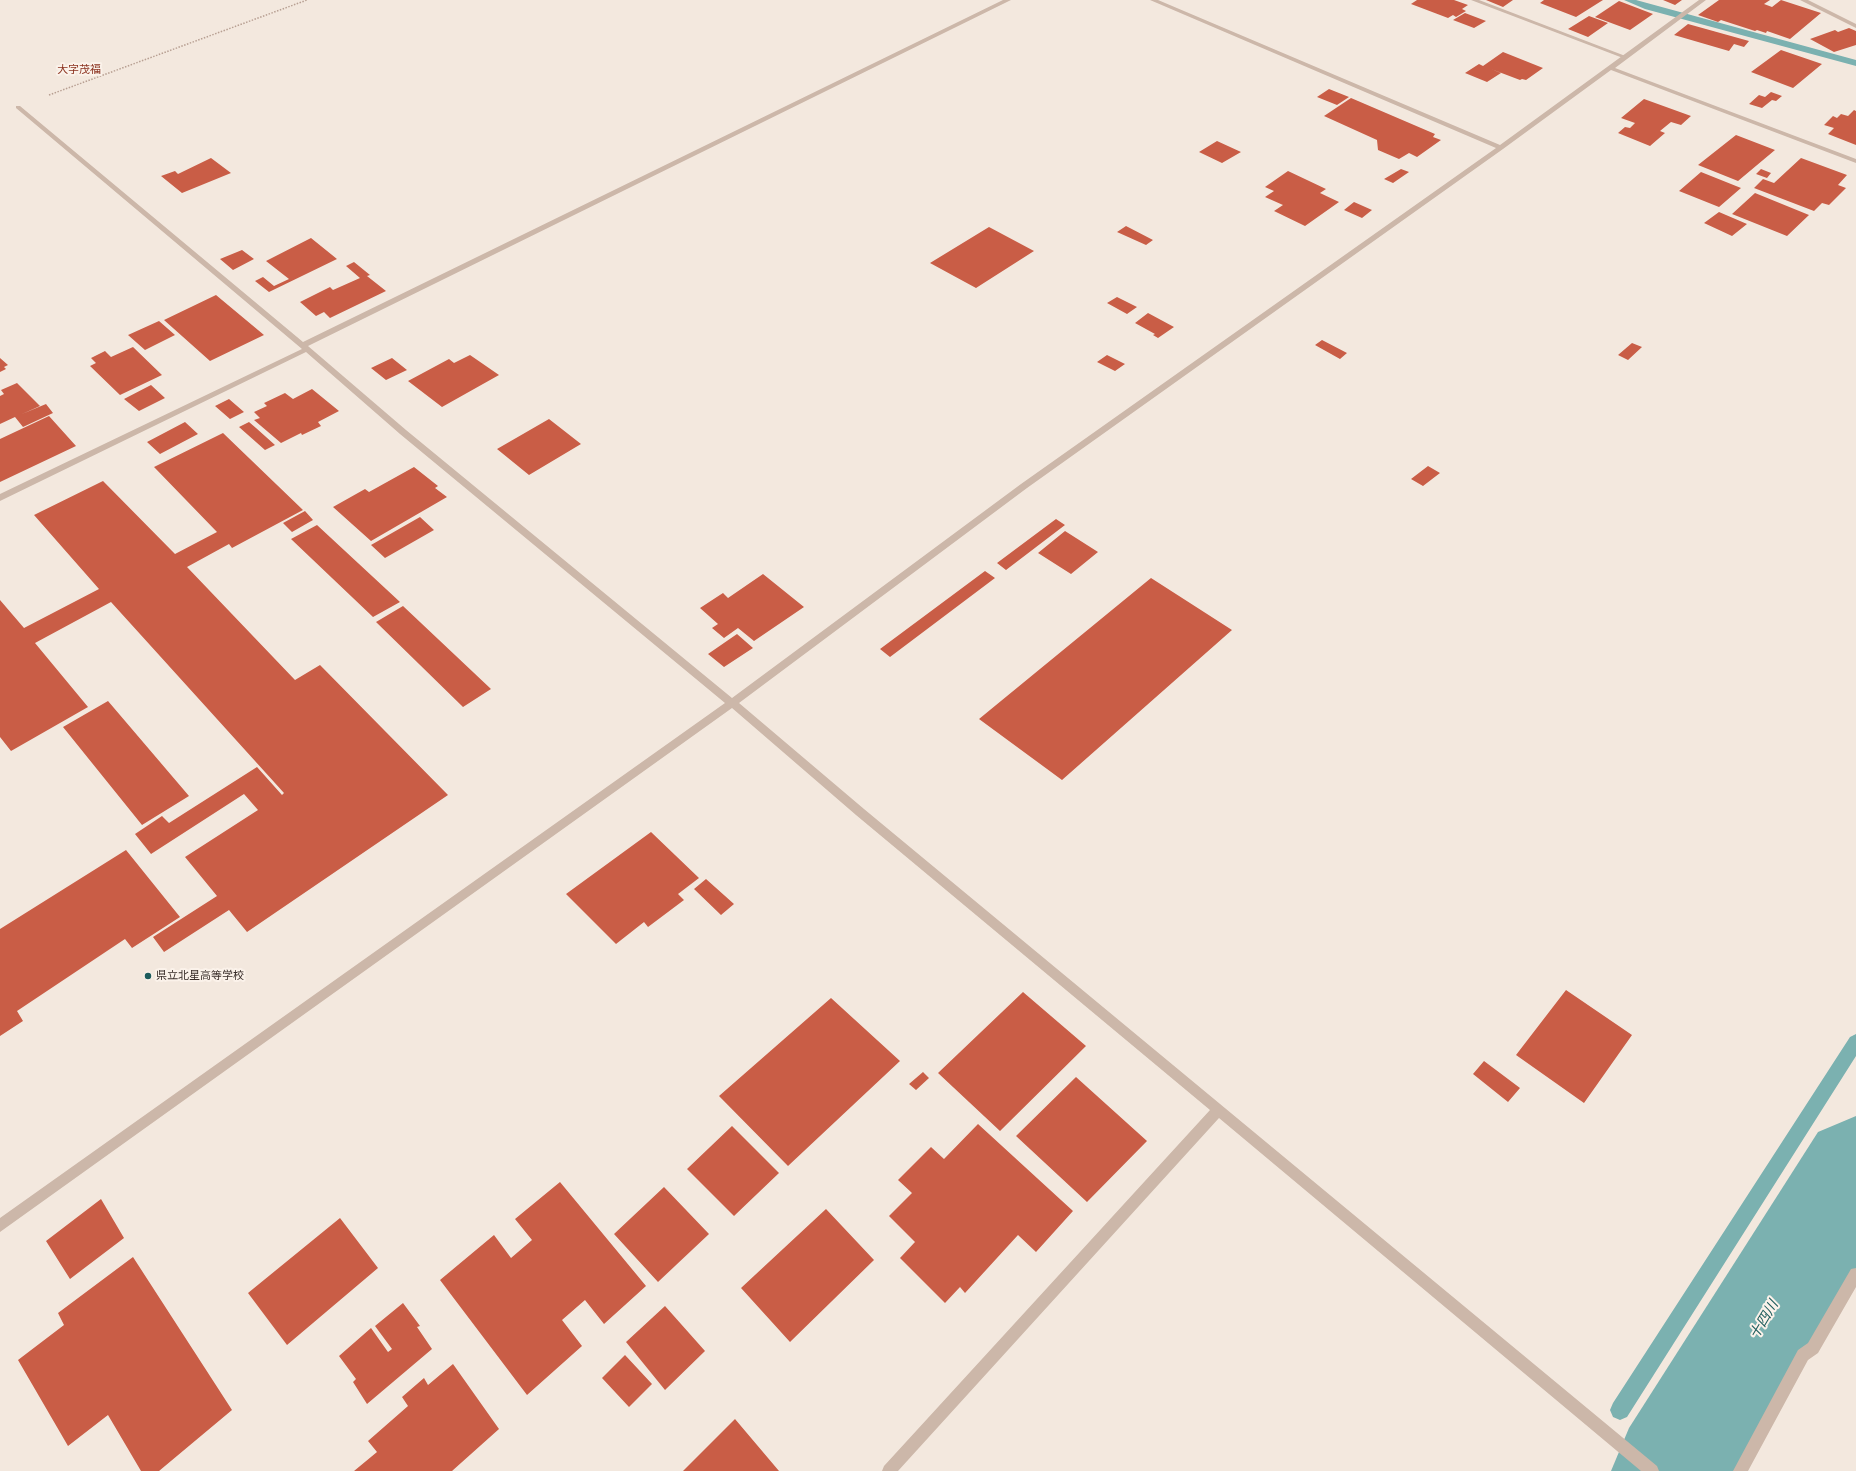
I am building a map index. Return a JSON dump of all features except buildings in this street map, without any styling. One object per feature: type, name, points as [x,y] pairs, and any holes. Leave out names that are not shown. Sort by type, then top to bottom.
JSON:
[{"type":"street","points":[[0,498],[1008,0]]},
{"type":"street","points":[[1153,0],[1501,148]]},
{"type":"street","points":[[1474,0],[1624,57]]},
{"type":"street","points":[[0,1226],[732,703],[1024,486],[1501,148],[1703,0]]},
{"type":"street","points":[[1803,0],[1856,26]]},
{"type":"street","points":[[1610,68],[1856,161]]},
{"type":"street","points":[[18,107],[422,447],[732,703],[860,812],[1652,1471]]},
{"type":"street","points":[[889,1471],[1218,1110]]},
{"type":"street","points":[[1740,1471],[1803,1356],[1813,1348],[1856,1274]]},
{"type":"path","points":[[18,107],[308,0]]},
{"type":"waterway","points":[[1628,0],[1648,7],[1856,63]]},
{"type":"waterway","points":[[1620,1410],[1856,1042]]},
{"type":"waterway","name":"十四川","points":[[1672,1471],[1856,1169]]},
{"type":"place","name":"県立北星高等学校","points":[[148,976]]},
{"type":"district","name":"大字茂福","points":[[79,70]]}]
